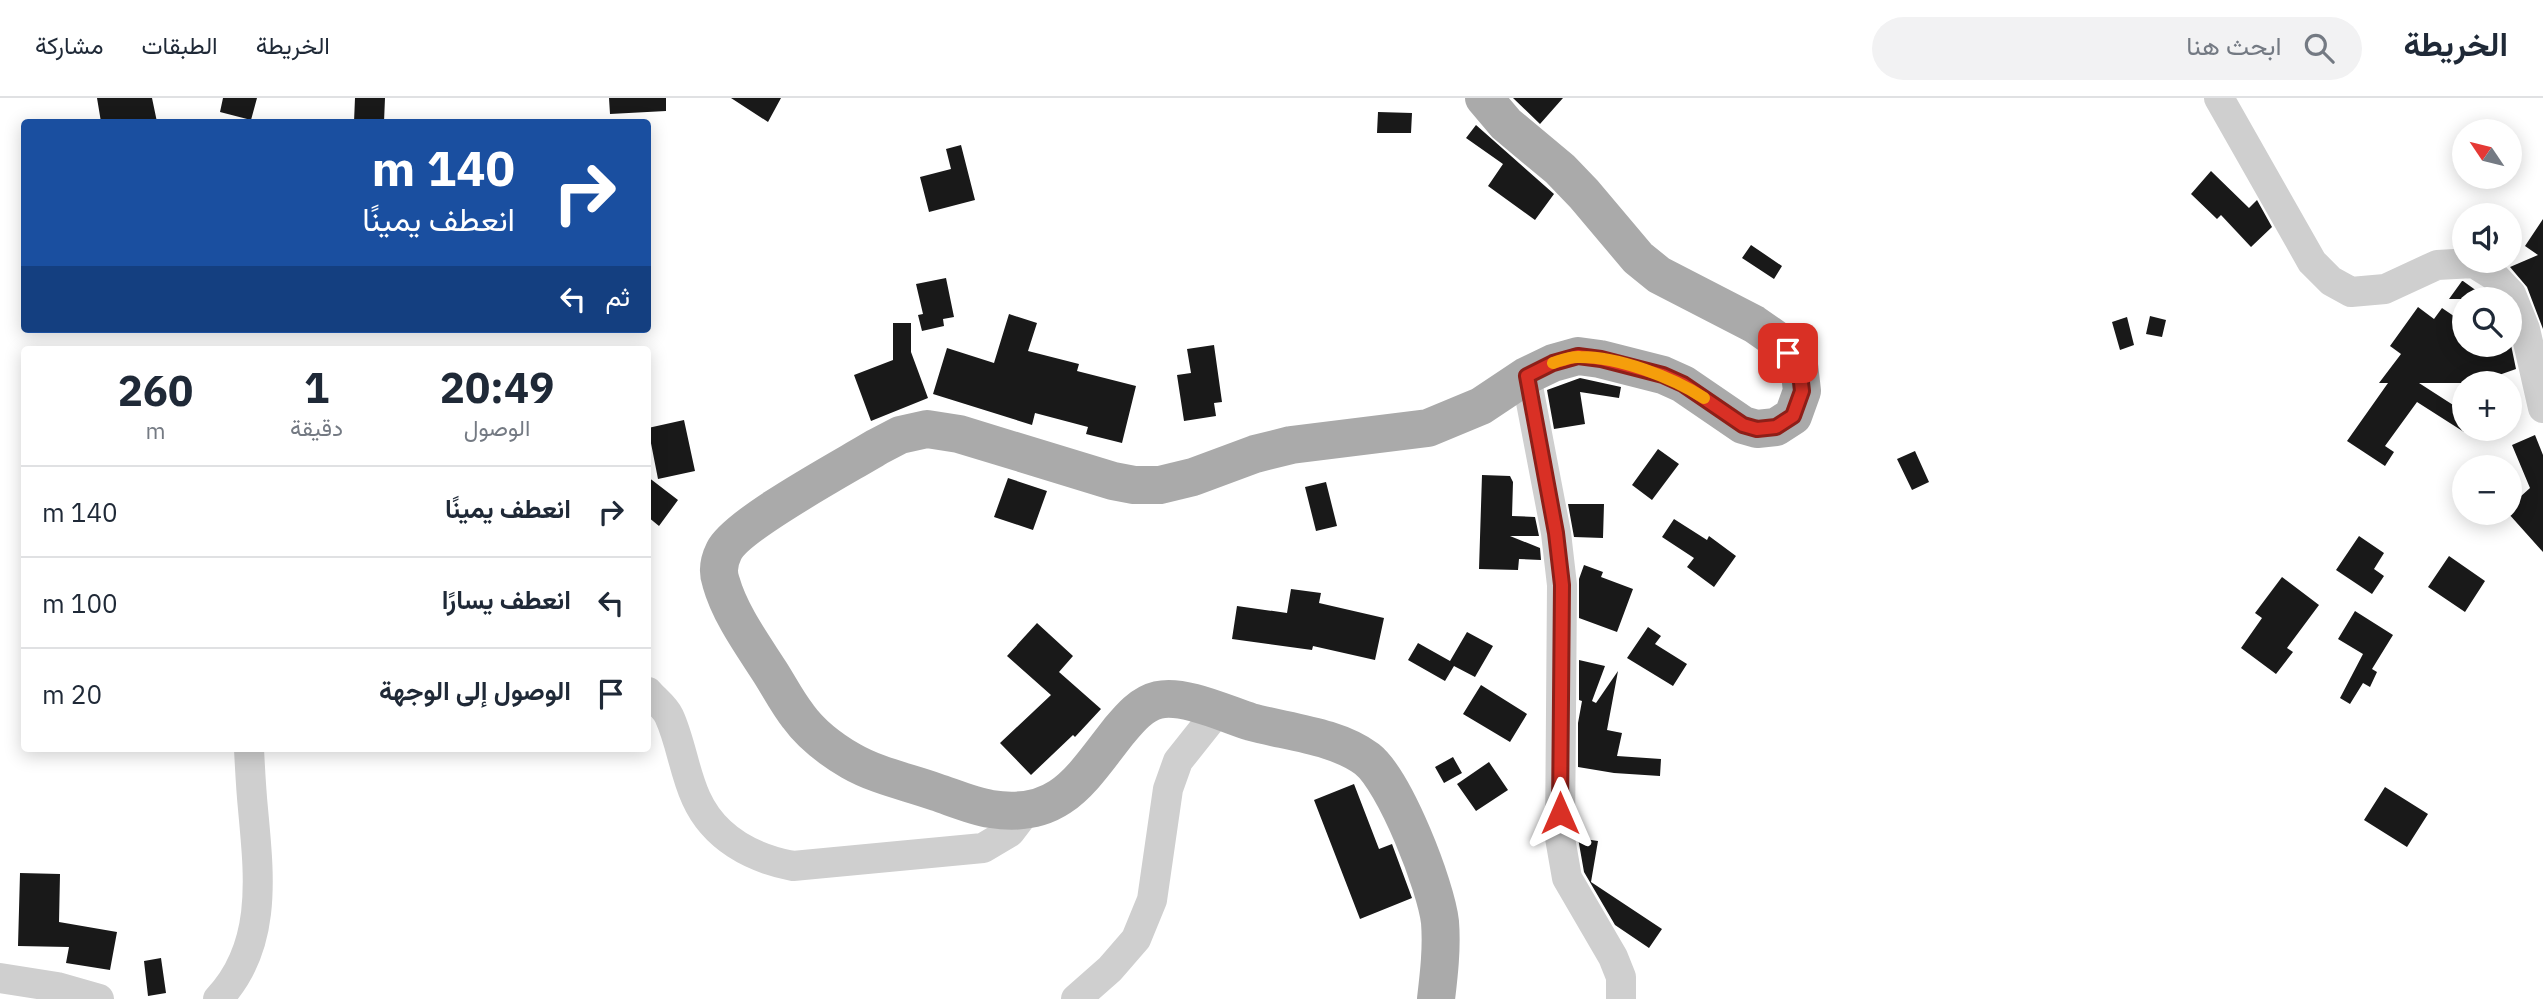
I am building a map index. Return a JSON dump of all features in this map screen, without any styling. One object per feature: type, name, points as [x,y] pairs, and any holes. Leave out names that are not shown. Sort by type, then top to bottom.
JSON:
[{"type":"main road","points":[[1436,999],[1440,967],[1440,919],[1410,829],[1382,776],[1368,760],[1329,741],[1288,732],[1181,700],[1159,700],[1145,705],[1128,720],[1069,792],[1046,807],[1026,811],[988,809],[871,770],[852,762],[828,746],[798,717],[742,628],[720,582],[718,566],[726,547],[745,528],[877,447],[900,435],[927,429],[958,434],[1113,481],[1134,485],[1160,485],[1193,477],[1255,454],[1292,445],[1428,428],[1480,406],[1553,363],[1578,356],[1663,375],[1683,384],[1743,425],[1757,429],[1776,427],[1793,416],[1802,391],[1799,365],[1777,340],[1754,324],[1659,275],[1638,258],[1560,169],[1506,124],[1484,98]]},
{"type":"street","points":[[2219,98],[2312,262],[2331,281],[2351,292],[2385,289],[2437,265],[2474,263],[2493,275],[2511,293],[2525,329],[2543,408]]},
{"type":"street","points":[[1527,376],[1556,533],[1562,585],[1560,838],[1567,878],[1622,977],[1621,999]]},
{"type":"street","points":[[651,695],[668,714],[696,798],[711,823],[733,842],[764,860],[793,866],[984,848],[1010,832],[1026,811]]},
{"type":"street","points":[[1076,999],[1110,969],[1136,939],[1152,900],[1171,779],[1178,761],[1217,712]]},
{"type":"street","points":[[218,999],[231,986],[251,946],[259,899],[249,752]]},
{"type":"street","points":[[0,978],[57,987],[99,999]]},
{"type":"building","points":[[97,98],[152,98],[156,119],[100,119]]},
{"type":"building","points":[[223,98],[257,98],[251,119],[220,112]]},
{"type":"building","points":[[355,98],[385,98],[384,119],[354,119]]},
{"type":"building","points":[[609,98],[666,98],[666,111],[610,114]]},
{"type":"building","points":[[731,98],[781,98],[768,122]]},
{"type":"building","points":[[1513,98],[1563,98],[1540,124]]},
{"type":"building","points":[[1378,112],[1412,113],[1411,133],[1377,133]]},
{"type":"building","points":[[1476,125],[1554,194],[1535,220],[1488,186],[1503,164],[1466,138]]},
{"type":"building","points":[[961,145],[975,200],[929,212],[920,177],[951,169],[946,149]]},
{"type":"building","points":[[2211,171],[2249,208],[2257,200],[2272,227],[2251,247],[2221,215],[2217,219],[2191,194]]},
{"type":"building","points":[[2543,219],[2543,329],[2527,287],[2515,273],[2522,273],[2522,262],[2538,255],[2525,246]]},
{"type":"building","points":[[1751,245],[1782,266],[1774,279],[1742,258]]},
{"type":"building","points":[[946,278],[954,317],[943,319],[944,326],[922,331],[918,315],[923,314],[916,284]]},
{"type":"building","points":[[2463,281],[2471,287],[2458,287]]},
{"type":"building","points":[[2418,307],[2434,319],[2442,308],[2452,315],[2452,357],[2514,357],[2516,369],[2452,371],[2452,383],[2419,383],[2452,404],[2452,424],[2417,402],[2385,446],[2394,452],[2385,466],[2347,441],[2388,383],[2379,383],[2401,354],[2390,346]]},
{"type":"building","points":[[1009,314],[1037,323],[1028,351],[1079,364],[1077,371],[1136,386],[1122,443],[1086,434],[1088,427],[1035,413],[1032,425],[933,394],[947,348],[994,363]]},
{"type":"building","points":[[2150,316],[2166,320],[2162,337],[2146,334]]},
{"type":"building","points":[[2127,317],[2134,345],[2120,350],[2112,322]]},
{"type":"building","points":[[893,323],[911,323],[911,352],[928,398],[871,421],[854,375],[893,360]]},
{"type":"building","points":[[1214,345],[1222,402],[1214,403],[1216,416],[1184,421],[1177,375],[1191,373],[1187,349]]},
{"type":"building","points":[[1580,378],[1621,387],[1619,398],[1580,392],[1585,424],[1554,429],[1547,390]]},
{"type":"building","points":[[684,420],[695,471],[658,479],[651,443],[651,427]]},
{"type":"building","points":[[2535,435],[2543,455],[2543,552],[2519,525],[2522,525],[2522,495],[2530,488],[2522,469],[2522,455],[2516,455],[2512,445]]},
{"type":"building","points":[[1658,449],[1679,464],[1652,500],[1632,485]]},
{"type":"building","points":[[1915,451],[1929,482],[1912,490],[1897,459]]},
{"type":"building","points":[[1482,475],[1510,476],[1513,482],[1512,516],[1535,517],[1539,536],[1510,536],[1540,548],[1541,560],[1519,559],[1518,570],[1479,569]]},
{"type":"building","points":[[1008,478],[1047,491],[1033,530],[994,517]]},
{"type":"building","points":[[651,479],[678,500],[659,526],[651,519]]},
{"type":"building","points":[[1326,482],[1337,526],[1316,531],[1305,487]]},
{"type":"building","points":[[1568,504],[1604,504],[1603,538],[1574,537]]},
{"type":"building","points":[[1674,519],[1707,540],[1709,536],[1736,556],[1714,587],[1687,567],[1694,558],[1662,537]]},
{"type":"building","points":[[2359,536],[2384,553],[2374,569],[2384,576],[2372,594],[2336,570]]},
{"type":"building","points":[[2449,556],[2485,581],[2465,612],[2428,587]]},
{"type":"building","points":[[1584,565],[1603,572],[1601,577],[1633,589],[1617,632],[1579,618],[1579,579]]},
{"type":"building","points":[[2282,577],[2319,605],[2287,648],[2293,652],[2276,674],[2241,648],[2262,618],[2255,613]]},
{"type":"building","points":[[1291,589],[1321,593],[1319,603],[1384,618],[1375,660],[1313,646],[1312,650],[1232,639],[1237,606],[1287,613]]},
{"type":"building","points":[[2355,611],[2393,635],[2372,669],[2377,672],[2370,687],[2363,683],[2350,704],[2340,698],[2363,654],[2338,639]]},
{"type":"building","points":[[1037,623],[1073,656],[1059,672],[1101,709],[1075,737],[1073,735],[1031,775],[1000,743],[1051,695],[1007,656]]},
{"type":"building","points":[[1648,627],[1661,636],[1655,644],[1687,664],[1673,686],[1627,658]]},
{"type":"building","points":[[1467,632],[1493,646],[1475,677],[1454,666],[1445,681],[1408,660],[1418,643],[1450,661]]},
{"type":"building","points":[[1579,660],[1605,666],[1592,701],[1596,703],[1618,671],[1607,730],[1622,733],[1617,756],[1661,759],[1660,776],[1578,767],[1578,723],[1582,701],[1579,700]]},
{"type":"building","points":[[1481,685],[1527,714],[1510,742],[1463,714]]},
{"type":"building","points":[[1453,757],[1462,773],[1444,783],[1435,767]]},
{"type":"building","points":[[1489,762],[1508,790],[1476,811],[1457,784]]},
{"type":"building","points":[[1354,784],[1379,849],[1392,844],[1412,898],[1360,919],[1314,800]]},
{"type":"building","points":[[2385,787],[2428,814],[2407,847],[2364,820]]},
{"type":"building","points":[[1578,838],[1598,841],[1591,882],[1662,929],[1649,948],[1615,925],[1584,872]]},
{"type":"building","points":[[20,873],[60,874],[59,922],[117,932],[110,970],[66,963],[69,947],[18,946]]},
{"type":"building","points":[[161,958],[166,993],[148,996],[144,961]]},
{"type":"slow traffic","points":[[1553,363],[1578,356],[1601,359],[1663,375],[1704,398]]},
{"type":"route","points":[[1560,813],[1562,585],[1556,533],[1527,376],[1553,363],[1578,356],[1601,359],[1663,375],[1683,384],[1743,425],[1757,429],[1776,427],[1793,416],[1802,391],[1799,365],[1788,353]]}]
